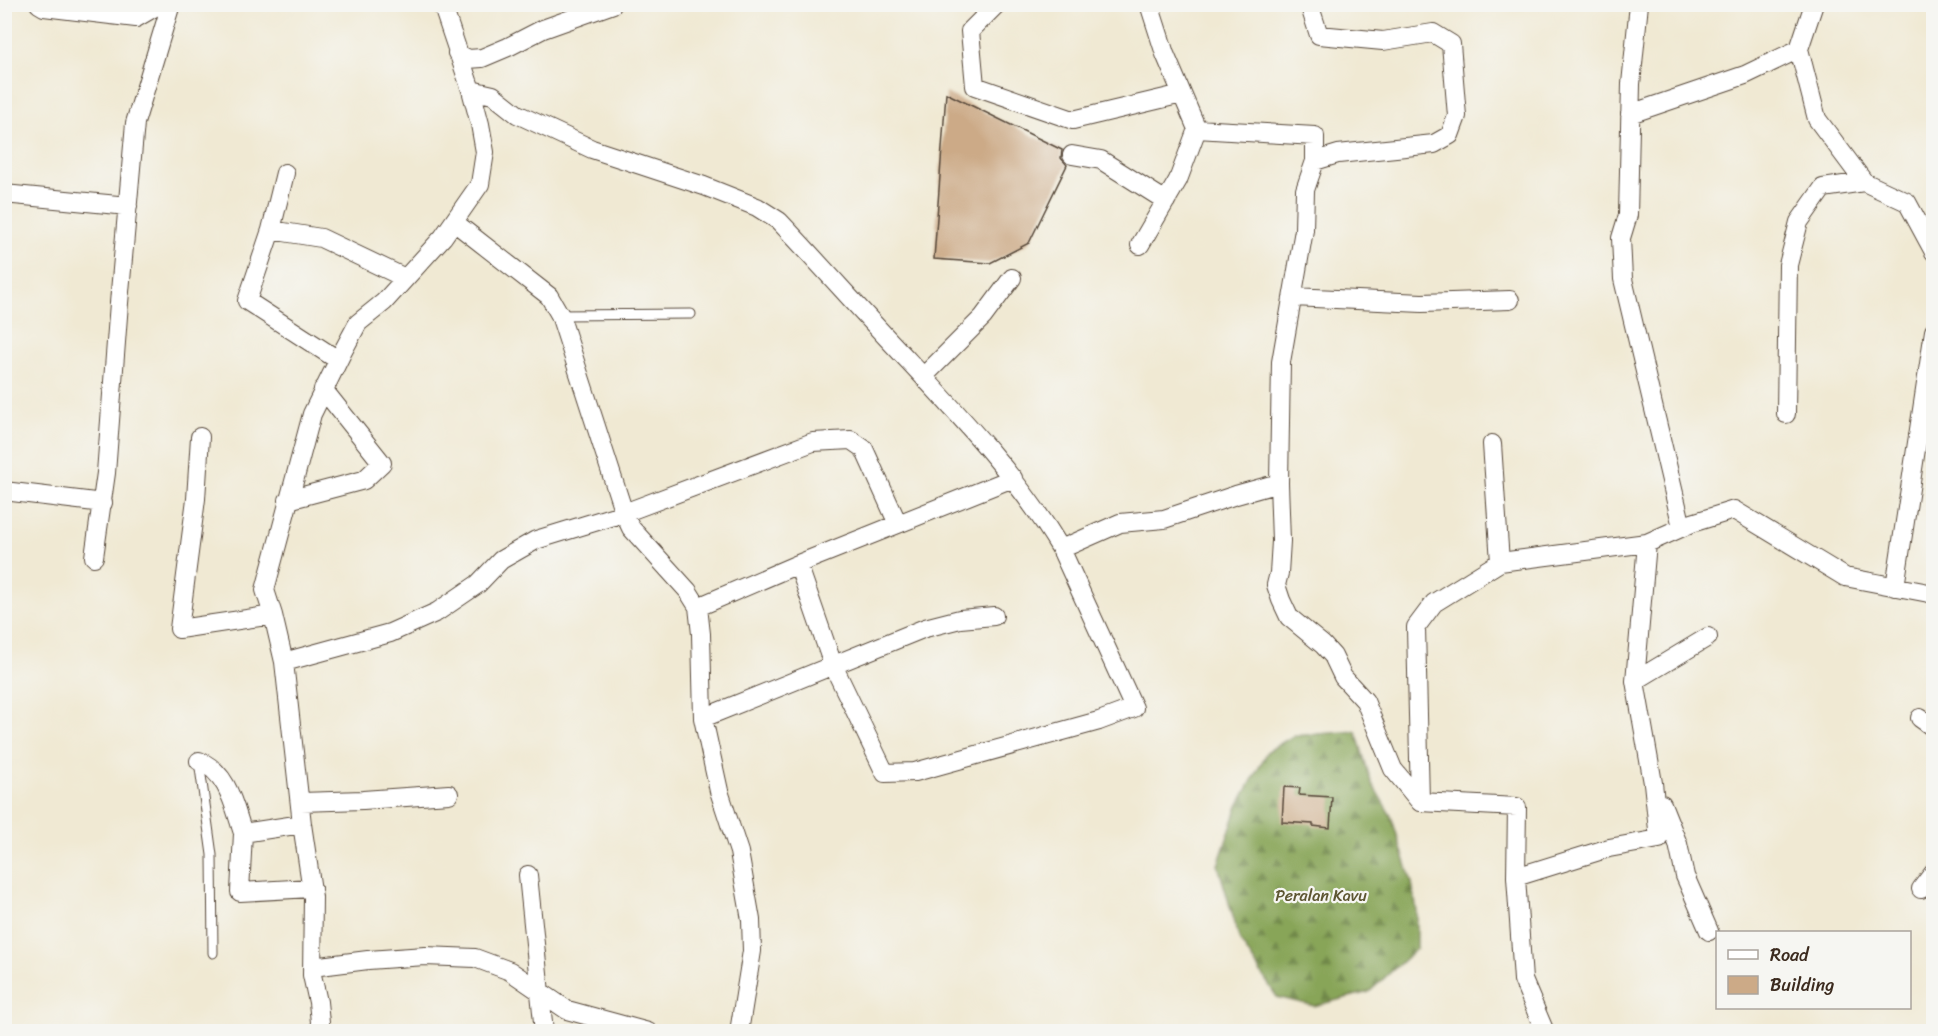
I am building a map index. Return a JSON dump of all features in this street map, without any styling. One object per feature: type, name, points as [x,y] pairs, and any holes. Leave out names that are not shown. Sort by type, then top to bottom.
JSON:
[{"type":"street","points":[[39,4],[44,7],[99,15],[136,18],[160,4]]},
{"type":"street","points":[[94,557],[103,503],[135,123],[171,4]]},
{"type":"street","points":[[321,1032],[312,975],[312,888],[302,824],[284,662],[265,590],[312,414],[338,360],[358,323],[384,302],[443,237],[480,184],[485,152],[471,90],[442,4]]},
{"type":"street","points":[[458,53],[468,59],[482,58],[543,30],[613,4]]},
{"type":"street","points":[[997,4],[970,31],[975,86],[1073,120],[1182,93]]},
{"type":"street","points":[[1140,245],[1178,180],[1197,129],[1166,54],[1149,4]]},
{"type":"street","points":[[1309,4],[1319,35],[1383,41],[1433,33],[1451,44],[1458,116],[1450,135],[1434,144],[1338,154],[1315,161]]},
{"type":"street","points":[[1640,4],[1631,84],[1628,215],[1621,238],[1623,279],[1682,527]]},
{"type":"street","points":[[1814,4],[1799,49],[1817,119],[1864,182],[1907,202],[1933,251]]},
{"type":"street","points":[[1630,114],[1745,75],[1799,49]]},
{"type":"street","points":[[471,90],[493,94],[517,114],[592,149],[704,186],[757,207],[779,221],[924,376],[1013,478],[1045,522],[1061,549],[1134,708],[1099,721],[915,772],[885,773],[833,665],[798,564]]},
{"type":"street","points":[[1197,129],[1314,136],[1315,161],[1305,190],[1304,230],[1281,362],[1280,573],[1276,585],[1289,617],[1333,656],[1343,677],[1365,701],[1394,769],[1420,802],[1516,807],[1516,877],[1523,980],[1545,1032]]},
{"type":"street","points":[[1072,155],[1101,160],[1166,201]]},
{"type":"street","points":[[285,173],[271,230],[247,301],[338,360]]},
{"type":"street","points":[[1786,414],[1788,265],[1799,222],[1823,188],[1864,182]]},
{"type":"street","points":[[4,194],[128,206]]},
{"type":"street","points":[[454,222],[549,296],[560,315],[624,513],[631,528],[688,591],[698,607],[703,718],[719,791],[739,852],[751,920],[752,951],[740,1032]]},
{"type":"street","points":[[271,230],[321,238],[405,278]]},
{"type":"street","points":[[924,376],[983,318],[1012,278]]},
{"type":"street","points":[[1293,297],[1422,303],[1510,300]]},
{"type":"street","points":[[1894,587],[1934,331]]},
{"type":"street","points":[[288,500],[364,480],[382,463],[323,389]]},
{"type":"street","points":[[200,437],[196,499],[179,629],[273,615]]},
{"type":"street","points":[[284,662],[399,629],[437,612],[478,584],[501,560],[536,540],[624,513],[813,442],[851,440],[864,449],[898,524]]},
{"type":"street","points":[[1492,444],[1500,562]]},
{"type":"street","points":[[698,607],[798,564],[1013,478]]},
{"type":"street","points":[[1061,549],[1120,523],[1164,519],[1279,483]]},
{"type":"street","points":[[4,491],[103,503]]},
{"type":"street","points":[[1420,802],[1416,627],[1434,603],[1500,562],[1647,543],[1682,527],[1734,510],[1845,577],[1934,594]]},
{"type":"street","points":[[1516,877],[1609,848],[1659,839],[1653,783],[1635,681],[1647,543]]},
{"type":"street","points":[[703,718],[925,628],[960,619],[994,616]]},
{"type":"street","points":[[1635,681],[1708,637]]},
{"type":"street","points":[[198,761],[207,764],[229,789],[243,833],[240,892],[312,888]]},
{"type":"street","points":[[1653,783],[1678,843],[1686,876],[1709,931]]},
{"type":"street","points":[[301,802],[363,801],[450,794]]},
{"type":"street","points":[[243,833],[302,824]]},
{"type":"street","points":[[1921,889],[1934,872]]},
{"type":"street","points":[[528,875],[544,1032]]},
{"type":"street","points":[[312,967],[425,956],[475,958],[510,971],[567,1010],[648,1032]]},
{"type":"lane","points":[[560,315],[691,314]]},
{"type":"lane","points":[[198,761],[212,855],[213,953]]},
{"type":"green space","name":"Peralan Kavu","points":[[1356,731],[1371,782],[1391,816],[1412,883],[1417,911],[1417,948],[1369,992],[1314,1006],[1277,997],[1240,941],[1218,865],[1238,806],[1268,751],[1293,736]]},
{"type":"building","points":[[946,93],[1062,150],[1061,158],[1067,165],[1029,243],[990,263],[934,259]]},
{"type":"building","points":[[1284,787],[1300,788],[1299,795],[1332,797],[1330,828],[1313,826],[1313,824],[1282,822]]}]
